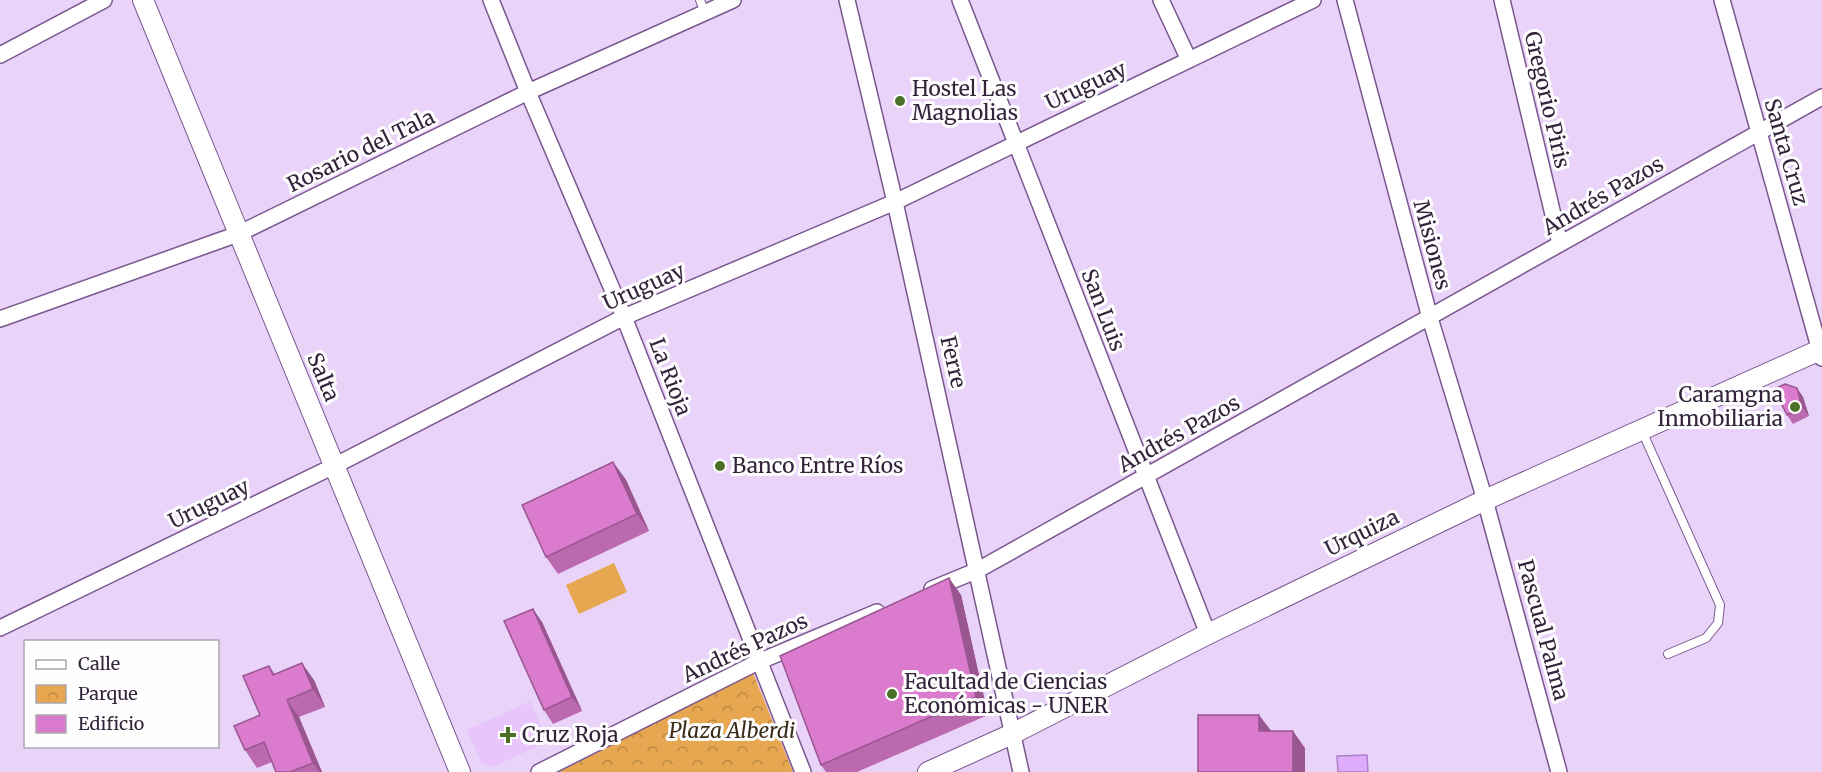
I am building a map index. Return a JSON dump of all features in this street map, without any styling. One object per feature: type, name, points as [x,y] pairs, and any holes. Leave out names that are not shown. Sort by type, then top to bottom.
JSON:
[{"type":"street","points":[[0,55],[104,0]]},
{"type":"street","name":"Salta","points":[[142,0],[460,772]]},
{"type":"street","name":"La Rioja","points":[[492,0],[528,92],[624,317],[803,772]]},
{"type":"street","name":"Rosario del Tala","points":[[0,319],[238,234],[702,6],[733,0]]},
{"type":"street","name":"Ferre","points":[[847,0],[978,570],[1021,772]]},
{"type":"street","name":"San Luis","points":[[960,0],[1208,634]]},
{"type":"street","points":[[1161,0],[1189,60]]},
{"type":"street","name":"Uruguay","points":[[0,628],[334,466],[624,317],[895,202],[1313,0]]},
{"type":"street","name":"Misiones","points":[[1346,0],[1430,318],[1485,500]]},
{"type":"street","name":"Gregorio Piris","points":[[1502,0],[1560,244]]},
{"type":"street","name":"Santa Cruz","points":[[1722,0],[1821,352]]},
{"type":"street","name":"Andrés Pazos","points":[[923,593],[978,570],[1430,318],[1759,131],[1822,98]]},
{"type":"street","name":"Urquiza","points":[[928,772],[1012,734],[1208,634],[1485,500],[1821,352]]},
{"type":"street","name":"Pascual Palma","points":[[1485,500],[1560,772]]},
{"type":"street","name":"Andrés Pazos","points":[[539,772],[758,662],[890,607]]},
{"type":"lane","points":[[1642,431],[1720,605],[1718,623],[1706,638],[1668,654]]},
{"type":"shaded area","name":"Cruz Roja","points":[[530,701],[548,741],[494,767],[481,762],[467,730]]},
{"type":"shaded area","points":[[1367,755],[1368,772],[1338,772],[1337,756]]},
{"type":"green space","points":[[614,563],[627,592],[579,614],[566,585]]},
{"type":"green space","name":"Plaza Alberdi","points":[[753,673],[793,772],[559,772]]},
{"type":"building","points":[[1785,384],[1797,388],[1802,407],[1787,415],[1774,389]]},
{"type":"building","points":[[613,462],[637,514],[546,557],[522,505]]},
{"type":"building","name":"Facultad de Ciencias Económicas - UNER","points":[[949,578],[976,697],[821,765],[780,656]]},
{"type":"building","points":[[533,609],[572,697],[544,710],[504,621]]},
{"type":"building","points":[[302,663],[313,689],[287,700],[313,763],[290,772],[276,772],[264,742],[245,750],[234,726],[260,715],[243,676],[269,666],[273,675]]},
{"type":"building","points":[[1198,715],[1259,715],[1259,731],[1293,731],[1293,772],[1198,772]]},
{"type":"place","name":"Hostel Las Magnolias","points":[[900,101]]},
{"type":"place","name":"Caramgna Inmobiliaria","points":[[1795,407]]},
{"type":"place","name":"Banco Entre Ríos","points":[[720,466]]},
{"type":"place","name":"Facultad de Ciencias Económicas - UNER","points":[[892,694]]},
{"type":"place","name":"Cruz Roja","points":[[508,735]]}]
